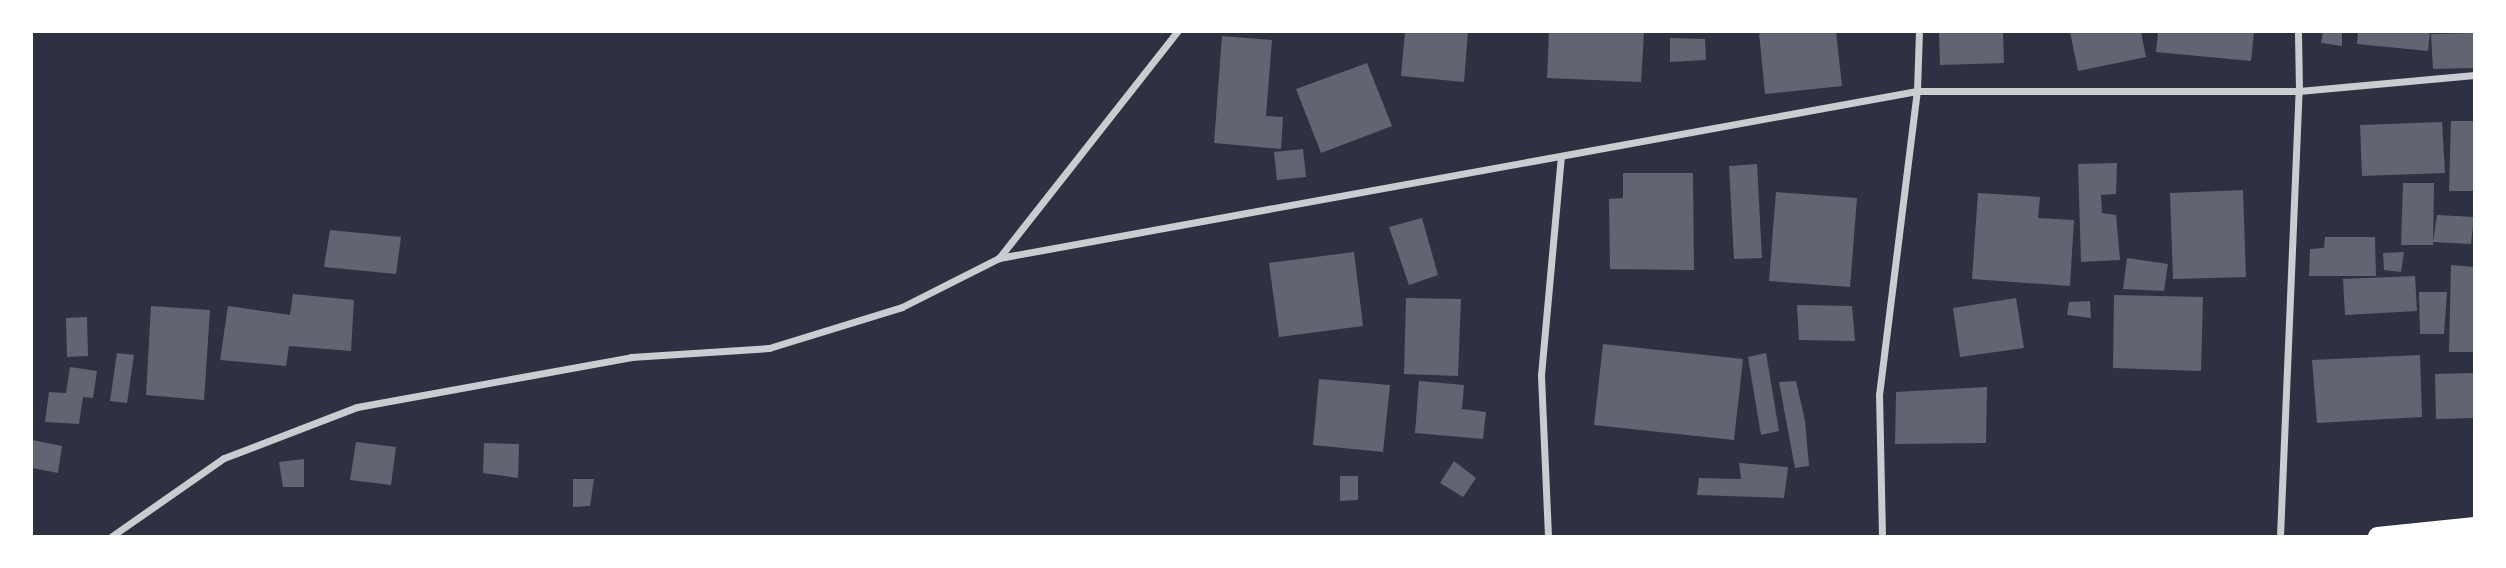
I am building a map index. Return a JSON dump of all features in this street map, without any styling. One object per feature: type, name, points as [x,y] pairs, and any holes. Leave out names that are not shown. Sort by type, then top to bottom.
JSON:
[{"type":"highway","points":[[2377,537],[2474,526]]},
{"type":"street","points":[[999,258],[1177,32]]},
{"type":"street","points":[[1882,537],[1879,395],[1917,91],[1919,32]]},
{"type":"street","points":[[2280,537],[2299,91],[2298,32]]},
{"type":"street","points":[[113,537],[224,458],[357,407],[631,357],[769,348],[902,307],[999,258],[1917,91],[2299,91],[2474,75]]},
{"type":"street","points":[[1548,537],[1541,375],[1561,157]]},
{"type":"building","points":[[1405,32],[1468,32],[1464,82],[1401,76]]},
{"type":"building","points":[[1549,32],[1644,32],[1641,82],[1547,78]]},
{"type":"building","points":[[1759,32],[1836,32],[1842,86],[1765,94]]},
{"type":"building","points":[[1939,32],[2003,32],[2004,63],[1940,65]]},
{"type":"building","points":[[2070,32],[2141,32],[2146,57],[2078,71]]},
{"type":"building","points":[[2158,32],[2254,32],[2251,61],[2156,52]]},
{"type":"building","points":[[2323,32],[2342,32],[2342,46],[2321,43]]},
{"type":"building","points":[[2358,32],[2430,32],[2428,51],[2357,44]]},
{"type":"building","points":[[2474,33],[2474,68],[2433,69],[2431,34]]},
{"type":"building","points":[[1222,36],[1272,40],[1266,116],[1283,117],[1281,149],[1214,143]]},
{"type":"building","points":[[1670,38],[1705,39],[1706,60],[1670,62]]},
{"type":"building","points":[[1367,63],[1392,126],[1321,153],[1296,89]]},
{"type":"building","points":[[2451,121],[2474,121],[2474,191],[2449,191]]},
{"type":"building","points":[[2442,122],[2445,173],[2362,176],[2360,125]]},
{"type":"building","points":[[1303,149],[1306,177],[1277,180],[1274,152]]},
{"type":"building","points":[[2117,163],[2116,194],[2101,195],[2102,213],[2116,215],[2120,260],[2081,262],[2078,164]]},
{"type":"building","points":[[1757,164],[1762,258],[1734,259],[1729,166]]},
{"type":"building","points":[[1623,173],[1693,173],[1694,270],[1610,269],[1609,199],[1623,198]]},
{"type":"building","points":[[2403,183],[2434,183],[2433,245],[2401,245]]},
{"type":"building","points":[[2243,190],[2246,277],[2173,279],[2170,193]]},
{"type":"building","points":[[1776,192],[1857,198],[1850,287],[1769,281]]},
{"type":"building","points":[[1978,193],[2040,197],[2038,218],[2074,220],[2070,286],[1972,279]]},
{"type":"building","points":[[2437,215],[2474,217],[2471,244],[2433,242]]},
{"type":"building","points":[[1422,218],[1438,275],[1409,285],[1389,227]]},
{"type":"building","points":[[330,230],[401,237],[396,274],[324,267]]},
{"type":"building","points":[[2325,237],[2375,237],[2376,276],[2309,276],[2310,249],[2324,248]]},
{"type":"building","points":[[1354,252],[1363,326],[1279,337],[1269,263]]},
{"type":"building","points":[[2404,252],[2401,272],[2384,270],[2383,253]]},
{"type":"building","points":[[2127,258],[2168,264],[2164,291],[2123,289]]},
{"type":"building","points":[[2451,265],[2474,267],[2474,352],[2449,352]]},
{"type":"building","points":[[2415,276],[2417,311],[2345,315],[2343,279]]},
{"type":"building","points":[[2419,292],[2447,292],[2444,334],[2420,334]]},
{"type":"building","points":[[293,294],[354,300],[351,351],[289,346],[286,366],[220,360],[228,306],[290,315]]},
{"type":"building","points":[[2114,295],[2203,297],[2201,371],[2113,368]]},
{"type":"building","points":[[1406,298],[1461,299],[1458,376],[1404,374]]},
{"type":"building","points":[[2016,298],[2024,348],[1960,357],[1953,308]]},
{"type":"building","points":[[2090,301],[2091,318],[2067,315],[2069,302]]},
{"type":"building","points":[[1797,305],[1852,306],[1855,341],[1799,340]]},
{"type":"building","points":[[151,306],[210,310],[204,400],[146,395]]},
{"type":"building","points":[[87,317],[88,356],[67,357],[66,318]]},
{"type":"building","points":[[1603,344],[1743,359],[1734,440],[1594,425]]},
{"type":"building","points":[[117,353],[134,355],[127,403],[110,401]]},
{"type":"building","points":[[1766,353],[1779,431],[1761,435],[1748,357]]},
{"type":"building","points":[[2420,355],[2422,417],[2317,423],[2312,360]]},
{"type":"building","points":[[70,367],[97,371],[93,398],[83,397],[79,424],[45,422],[49,392],[66,393]]},
{"type":"building","points":[[2474,373],[2474,418],[2436,419],[2435,374]]},
{"type":"building","points":[[1319,379],[1390,385],[1383,452],[1313,445]]},
{"type":"building","points":[[1419,381],[1464,385],[1462,409],[1486,412],[1483,439],[1415,433]]},
{"type":"building","points":[[1796,381],[1805,421],[1809,466],[1795,468],[1779,382]]},
{"type":"building","points":[[1987,387],[1986,443],[1895,444],[1896,392]]},
{"type":"building","points":[[32,440],[62,446],[58,473],[32,468]]},
{"type":"building","points":[[356,442],[396,447],[391,485],[350,480]]},
{"type":"building","points":[[484,443],[519,444],[518,478],[483,473]]},
{"type":"building","points":[[304,459],[304,487],[283,487],[279,462]]},
{"type":"building","points":[[1454,461],[1476,478],[1463,497],[1440,483]]},
{"type":"building","points":[[1739,463],[1788,467],[1784,498],[1697,495],[1699,478],[1741,479]]},
{"type":"building","points":[[1340,476],[1358,476],[1358,500],[1340,501]]},
{"type":"building","points":[[573,479],[594,479],[590,506],[573,507]]}]
